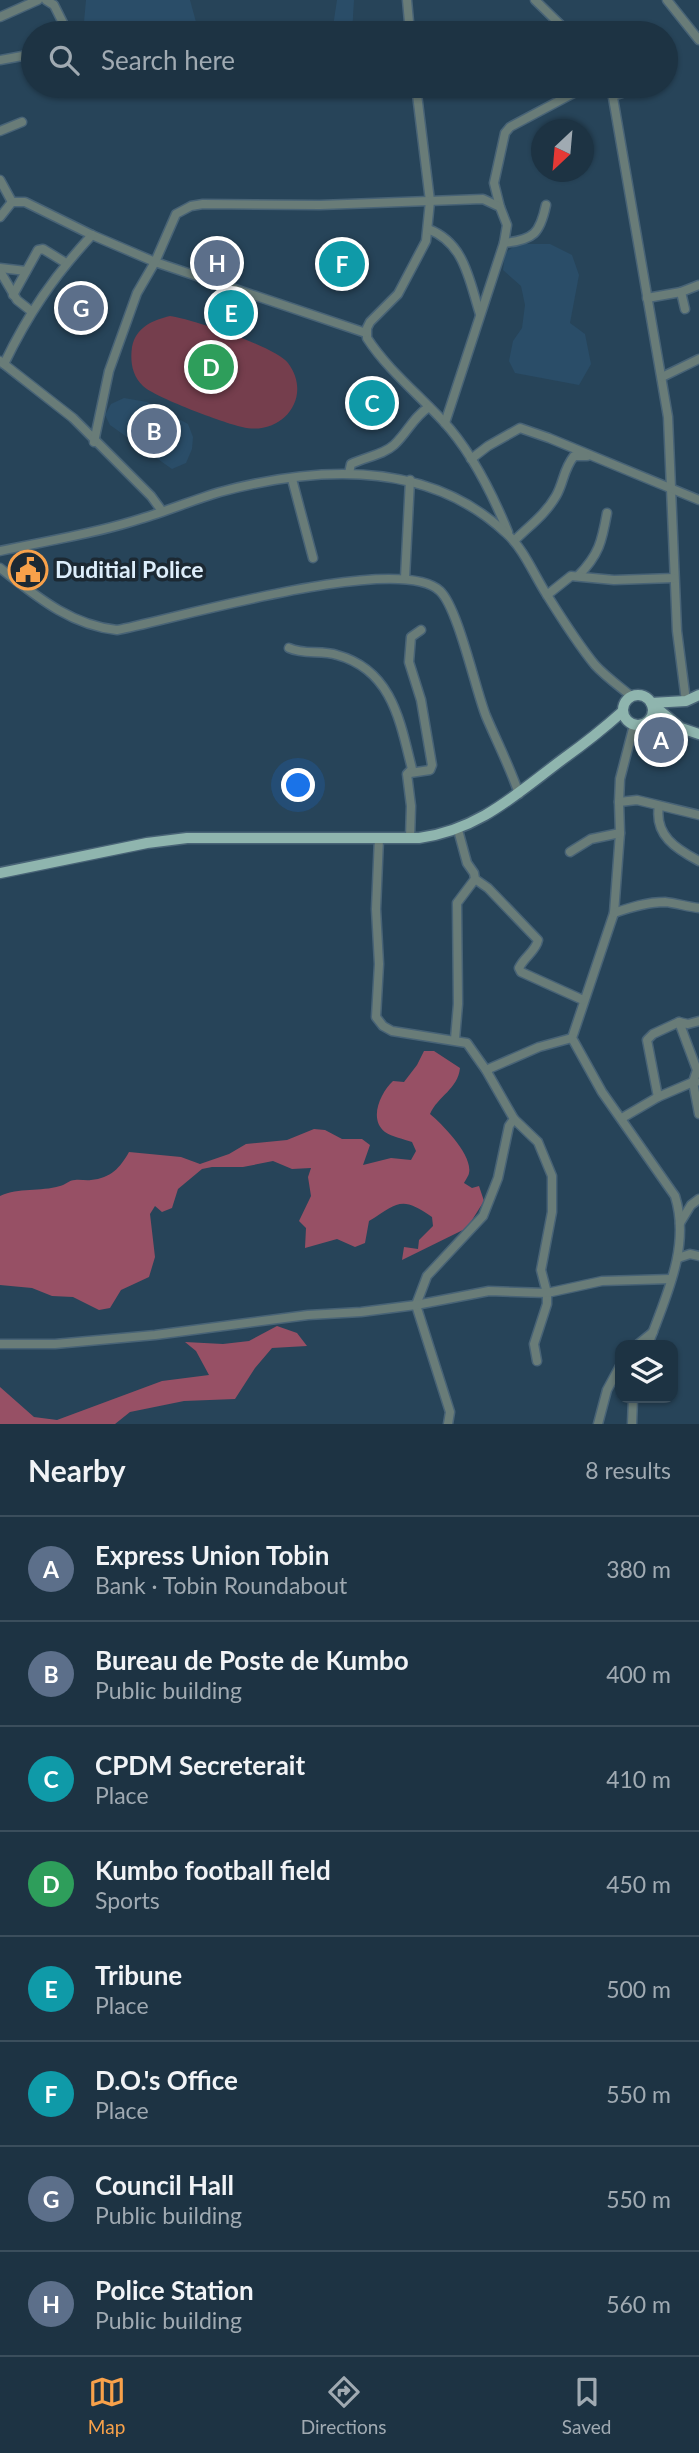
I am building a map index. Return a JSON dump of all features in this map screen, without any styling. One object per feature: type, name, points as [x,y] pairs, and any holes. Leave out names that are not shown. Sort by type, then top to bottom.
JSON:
[{"type":"main road","points":[[652,704],[686,701],[699,695]]},
{"type":"main road","points":[[0,873],[147,843],[187,838],[437,836],[458,830],[519,794],[590,741],[622,712],[624,703],[631,696],[642,696],[681,728],[699,734]]},
{"type":"main road","points":[[622,712],[626,721],[642,725],[650,720],[653,713],[652,704]]},
{"type":"street","points":[[0,17],[38,0]]},
{"type":"street","points":[[46,0],[54,5],[62,21]]},
{"type":"street","points":[[407,0],[409,21]]},
{"type":"street","points":[[536,0],[557,21]]},
{"type":"street","points":[[667,0],[699,40]]},
{"type":"street","points":[[0,60],[21,56]]},
{"type":"street","points":[[417,98],[430,201],[428,229],[423,247],[398,293],[370,322],[366,333],[369,342],[445,423],[492,494],[512,538],[547,595],[596,666],[631,696]]},
{"type":"street","points":[[445,423],[504,243],[506,225],[494,183],[501,141],[510,127],[564,98]]},
{"type":"street","points":[[613,98],[624,173],[668,417],[677,631],[686,701]]},
{"type":"street","points":[[0,131],[22,122]]},
{"type":"street","points":[[0,180],[12,201]]},
{"type":"street","points":[[483,199],[494,183]]},
{"type":"street","points":[[94,442],[109,372],[137,293],[177,214],[191,206],[483,199],[500,207]]},
{"type":"street","points":[[0,217],[12,201]]},
{"type":"street","points":[[12,201],[24,202],[155,262],[366,333]]},
{"type":"street","points":[[504,243],[530,237],[538,231],[546,205]]},
{"type":"street","points":[[428,229],[441,234],[453,245],[465,265],[480,314]]},
{"type":"street","points":[[92,235],[66,263],[31,311],[2,363],[73,418],[94,442],[146,491],[162,511]]},
{"type":"street","points":[[13,295],[38,250],[43,249],[66,263]]},
{"type":"street","points":[[26,271],[0,270],[13,295],[31,311]]},
{"type":"street","points":[[647,298],[681,292],[699,285]]},
{"type":"street","points":[[681,292],[685,309]]},
{"type":"street","points":[[662,377],[699,359]]},
{"type":"street","points":[[416,415],[417,396]]},
{"type":"street","points":[[349,473],[351,464],[393,445],[416,415],[429,407]]},
{"type":"street","points":[[471,459],[520,428],[699,500]]},
{"type":"street","points":[[512,538],[541,517],[549,507],[557,495],[565,467],[574,456],[589,456]]},
{"type":"street","points":[[0,551],[139,519],[255,484],[349,473],[410,480],[456,497],[484,514],[512,538]]},
{"type":"street","points":[[292,479],[313,558]]},
{"type":"street","points":[[405,578],[410,480]]},
{"type":"street","points":[[578,576],[601,545],[607,513]]},
{"type":"street","points":[[0,568],[41,600],[78,622],[117,630],[290,590],[346,582],[405,578],[426,582],[440,591],[455,620],[486,715],[519,794]]},
{"type":"street","points":[[547,595],[571,576],[614,580],[674,578]]},
{"type":"street","points":[[407,774],[430,770],[432,765],[421,700],[409,662],[411,637],[421,630]]},
{"type":"street","points":[[289,648],[297,652],[339,655],[379,679],[388,693],[407,745],[412,769],[407,774]]},
{"type":"street","points":[[634,725],[620,779],[618,891],[614,913],[572,1038],[602,1092],[676,1196],[680,1209],[681,1240],[678,1258],[651,1340]]},
{"type":"street","points":[[407,774],[411,806],[410,838]]},
{"type":"street","points":[[618,802],[637,800],[699,815]]},
{"type":"street","points":[[659,806],[657,818],[664,836],[699,861]]},
{"type":"street","points":[[458,830],[467,863],[475,879],[488,888],[538,940],[520,964],[521,972],[583,1000]]},
{"type":"street","points":[[570,852],[591,839],[620,833]]},
{"type":"street","points":[[379,838],[376,909],[379,964],[376,1017],[383,1026],[393,1031],[467,1043],[514,1119],[538,1142],[552,1176],[552,1212],[541,1270],[547,1304],[534,1344],[537,1362]]},
{"type":"street","points":[[455,1039],[458,1004],[457,903],[475,879]]},
{"type":"street","points":[[614,913],[642,904],[668,902],[677,906],[699,908]]},
{"type":"street","points":[[657,1097],[647,1040],[653,1034],[679,1022],[688,1024],[699,1021]]},
{"type":"street","points":[[679,1022],[697,1070],[699,1114]]},
{"type":"street","points":[[486,1070],[539,1046],[572,1038]]},
{"type":"street","points":[[622,1118],[657,1097],[696,1082]]},
{"type":"street","points":[[448,1424],[450,1412],[416,1305],[427,1276],[483,1216],[498,1178],[509,1126],[514,1119]]},
{"type":"street","points":[[676,1196],[685,1198],[691,1205]]},
{"type":"street","points":[[680,1223],[691,1205],[699,1199]]},
{"type":"street","points":[[678,1258],[690,1254],[699,1256]]},
{"type":"street","points":[[0,1344],[55,1344],[155,1335],[416,1305],[489,1292],[547,1293],[602,1281],[671,1279]]},
{"type":"street","points":[[643,1340],[653,1332]]},
{"type":"street","points":[[598,1424],[607,1390],[615,1375]]},
{"type":"street","points":[[632,1424],[633,1403]]},
{"type":"shaded area","points":[[86,0],[190,0],[196,21],[84,21]]},
{"type":"shaded area","points":[[337,0],[354,0],[353,21],[334,21]]},
{"type":"shaded area","points":[[517,244],[550,244],[572,255],[579,275],[570,323],[585,334],[591,364],[579,385],[515,373],[509,361],[513,341],[522,328],[525,305],[521,286],[503,270],[505,253]]},
{"type":"shaded area","points":[[170,316],[233,335],[268,349],[288,363],[295,376],[297,389],[289,412],[269,426],[256,429],[242,427],[174,403],[143,386],[136,378],[132,363],[134,340],[141,329]]},
{"type":"shaded area","points":[[124,398],[147,402],[188,424],[193,437],[192,449],[186,463],[172,469],[110,425],[105,415],[111,404]]},
{"type":"shaded area","points":[[424,1051],[434,1051],[460,1068],[456,1082],[430,1114],[462,1149],[469,1166],[469,1174],[464,1183],[472,1188],[479,1186],[484,1201],[467,1228],[402,1260],[404,1247],[418,1249],[419,1240],[433,1226],[432,1217],[422,1210],[400,1204],[369,1221],[365,1243],[355,1247],[337,1239],[305,1248],[306,1228],[299,1221],[311,1196],[308,1177],[311,1168],[292,1169],[273,1161],[243,1167],[212,1167],[202,1169],[178,1189],[172,1208],[162,1212],[155,1206],[150,1214],[155,1257],[149,1277],[121,1290],[110,1308],[99,1310],[73,1297],[52,1296],[32,1288],[0,1285],[0,1196],[15,1191],[52,1188],[73,1180],[104,1177],[118,1167],[129,1152],[181,1157],[200,1164],[229,1154],[246,1144],[287,1140],[314,1129],[325,1130],[342,1139],[362,1139],[370,1145],[363,1165],[391,1158],[411,1160],[416,1151],[412,1142],[385,1132],[377,1120],[377,1113],[389,1086],[393,1081],[404,1082]]},
{"type":"shaded area","points":[[277,1326],[297,1333],[307,1346],[272,1348],[235,1399],[184,1401],[130,1412],[115,1424],[0,1424],[0,1387],[34,1417],[57,1420],[162,1381],[209,1375],[196,1351],[185,1342],[223,1344],[249,1341]]},
{"type":"place","name":"Police Station","points":[[217,263]]},
{"type":"place","name":"D.O.'s Office","points":[[342,264]]},
{"type":"place","name":"Council Hall","points":[[81,308]]},
{"type":"place","name":"Tribune","points":[[231,313]]},
{"type":"place","name":"Kumbo football field","points":[[211,367]]},
{"type":"place","name":"CPDM Secreterait","points":[[372,403]]},
{"type":"place","name":"Bureau de Poste de Kumbo","points":[[154,431]]},
{"type":"place","name":"Duditial Police","points":[[28,570]]},
{"type":"place","name":"Express Union Tobin","points":[[661,740]]}]
